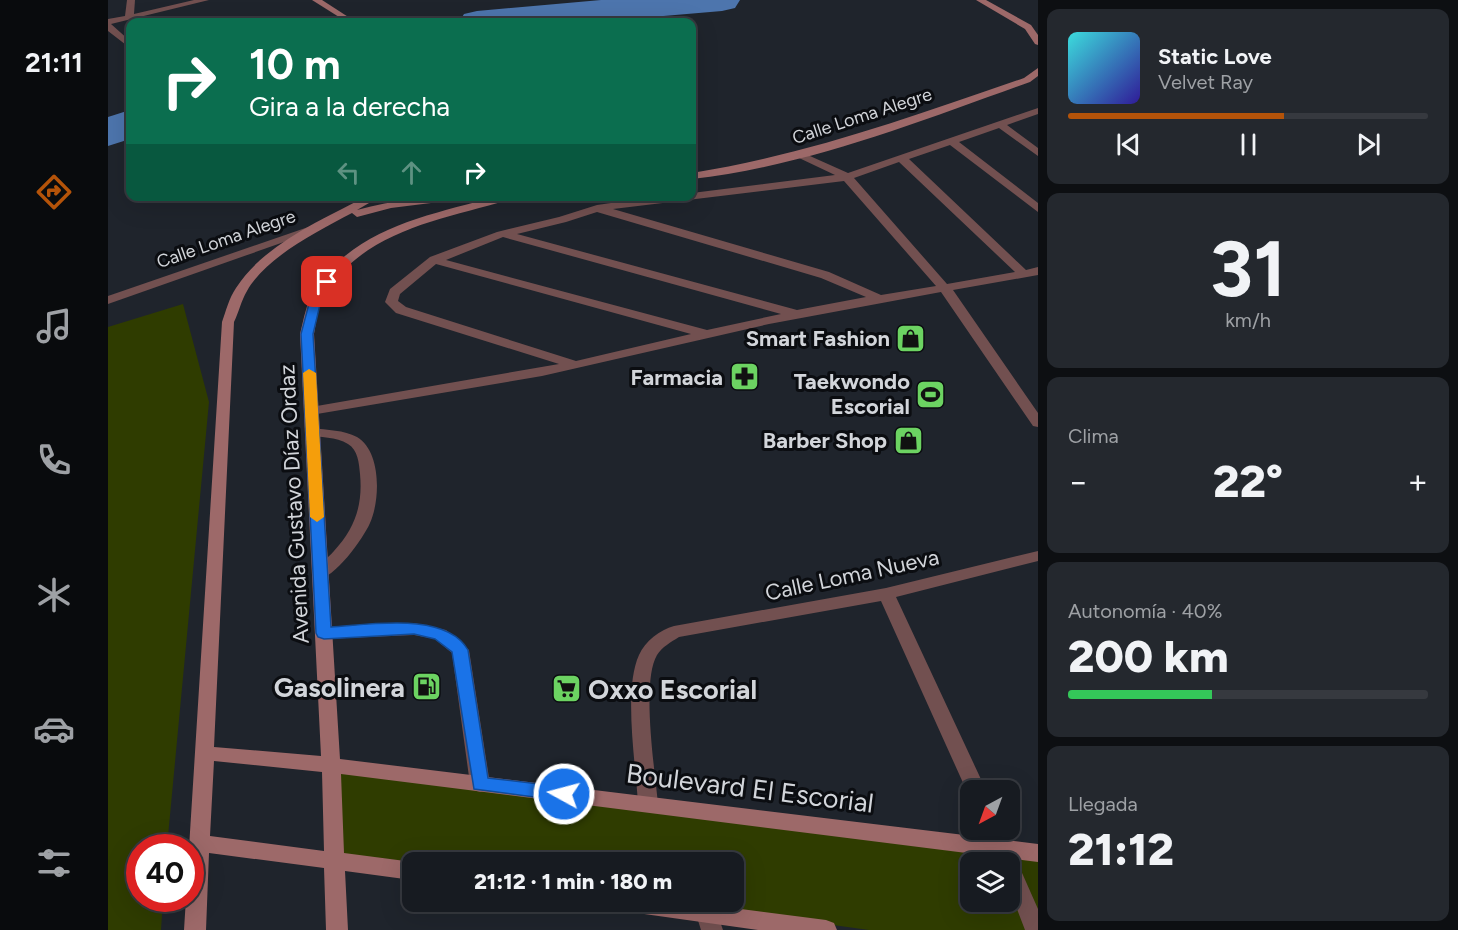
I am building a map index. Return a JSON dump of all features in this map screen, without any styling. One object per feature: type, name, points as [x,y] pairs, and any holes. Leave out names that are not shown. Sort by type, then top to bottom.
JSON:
[{"type":"street","points":[[131,0],[129,18],[205,0]]},
{"type":"street","points":[[316,0],[343,18]]},
{"type":"street","points":[[980,0],[1028,27],[1038,42]]},
{"type":"street","points":[[108,24],[126,19]]},
{"type":"street","points":[[108,24],[126,41]]},
{"type":"street","name":"Calle Loma Alegre","points":[[696,176],[726,172],[801,155],[1027,80],[1038,71]]},
{"type":"street","points":[[696,195],[847,177],[1038,111]]},
{"type":"street","points":[[1001,125],[1038,153]]},
{"type":"street","points":[[951,141],[1038,209]]},
{"type":"street","points":[[801,155],[847,177],[946,290],[1038,423]]},
{"type":"street","points":[[902,159],[1024,274]]},
{"type":"street","points":[[200,834],[228,322],[242,288],[265,262],[322,225],[367,201]]},
{"type":"street","name":"Calle Loma Alegre","points":[[108,300],[322,225],[390,206],[426,201]]},
{"type":"street","name":"Avenida Gustavo Díaz Ordaz","points":[[337,930],[331,765],[307,334],[316,296],[338,267],[359,249],[418,221],[498,201]]},
{"type":"street","points":[[575,365],[401,310],[391,302],[394,292],[434,260],[501,234],[562,220],[597,208],[652,201]]},
{"type":"street","points":[[597,208],[825,275],[878,298]]},
{"type":"street","points":[[501,234],[796,314]]},
{"type":"street","points":[[434,260],[704,333]]},
{"type":"street","points":[[311,411],[575,365],[704,333],[878,298],[946,290],[1038,272]]},
{"type":"street","points":[[312,432],[335,435],[357,443],[367,460],[365,517],[351,541],[320,576]]},
{"type":"street","name":"Calle Loma Nueva","points":[[648,804],[641,677],[648,655],[658,642],[674,632],[886,594],[1038,556]]},
{"type":"street","points":[[886,594],[971,780]]},
{"type":"street","points":[[324,633],[414,629],[440,634],[460,650],[480,784]]},
{"type":"street","name":"Boulevard El Escorial","points":[[204,753],[331,765],[648,804],[961,852]]},
{"type":"street","points":[[204,844],[402,870]]},
{"type":"street","name":"Boulevard El Escorial","points":[[1020,856],[1038,853]]},
{"type":"street","points":[[1020,891],[1036,930]]},
{"type":"street","points":[[195,930],[196,912]]},
{"type":"street","points":[[666,912],[710,922],[826,930]]},
{"type":"green space","points":[[183,304],[209,402],[168,834],[126,834],[126,912],[162,912],[161,930],[108,930],[108,327]]},
{"type":"green space","points":[[334,771],[975,852],[960,852],[960,912],[1020,912],[1020,901],[1033,930],[869,930],[738,912],[744,912],[744,852],[402,852],[402,861],[343,854]]},
{"type":"green space","points":[[1004,850],[1038,854],[1038,926],[1020,886],[1020,852],[1005,852]]},
{"type":"waterway","points":[[522,18],[722,0]]},
{"type":"waterway","points":[[108,133],[126,125]]},
{"type":"slow traffic","points":[[309,373],[317,517]]},
{"type":"place","name":"Smart Fashion","points":[[911,338]]},
{"type":"place","name":"Farmacia","points":[[744,377]]},
{"type":"place","name":"Taekwondo Escorial","points":[[931,394]]},
{"type":"place","name":"Barber Shop","points":[[908,440]]},
{"type":"place","name":"Gasolinera","points":[[426,687]]},
{"type":"place","name":"Oxxo Escorial","points":[[567,689]]},
{"type":"route","points":[[327,282],[316,296],[307,334],[324,633],[414,629],[440,634],[460,650],[480,784],[564,794]]}]
